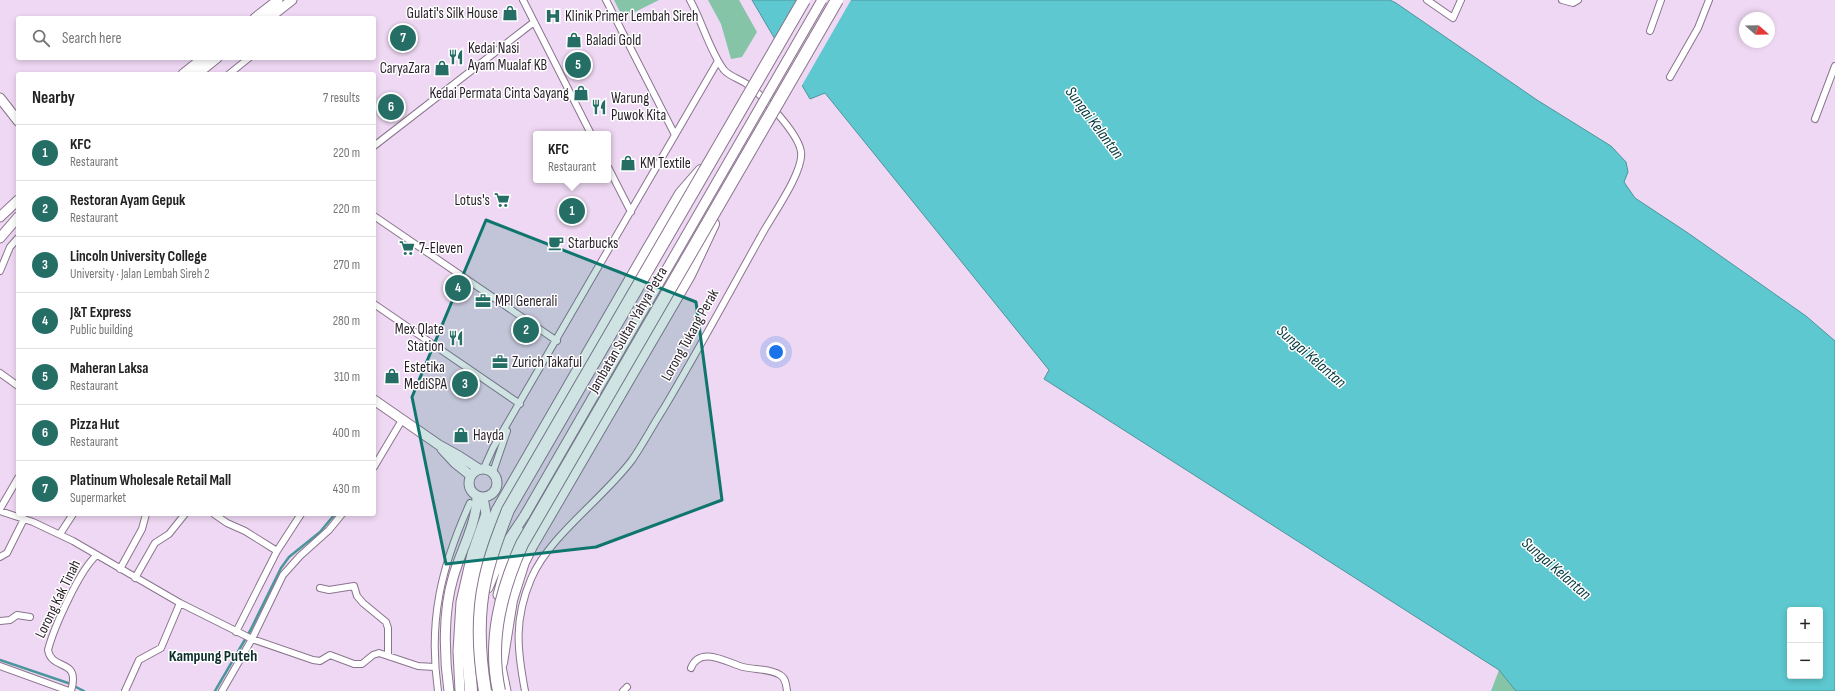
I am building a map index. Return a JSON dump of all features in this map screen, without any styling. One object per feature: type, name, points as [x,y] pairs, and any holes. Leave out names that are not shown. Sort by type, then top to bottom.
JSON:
[{"type":"highway","name":"Jambatan Sultan Yahya Petra","points":[[485,691],[480,648],[480,624],[485,581],[508,510],[804,0]]},
{"type":"highway","name":"Jambatan Sultan Yahya Petra","points":[[499,691],[494,650],[496,625],[510,570],[522,544],[837,0]]},
{"type":"highway","points":[[472,691],[468,628],[475,576],[491,526],[498,510],[678,200],[712,158]]},
{"type":"highway","points":[[501,663],[511,600],[523,562],[689,275],[737,172]]},
{"type":"main road","points":[[258,16],[278,0]]},
{"type":"main road","points":[[272,16],[292,0]]},
{"type":"main road","name":"Jambatan Sultan Yahya Petra","points":[[525,515],[822,0]]},
{"type":"main road","points":[[186,72],[200,60]]},
{"type":"main road","points":[[200,72],[215,60]]},
{"type":"main road","points":[[0,98],[16,119]]},
{"type":"main road","points":[[10,112],[16,126]]},
{"type":"main road","points":[[0,217],[15,203]]},
{"type":"main road","points":[[0,238],[16,219]]},
{"type":"main road","points":[[376,401],[439,445],[482,468],[493,472],[497,481],[497,486],[492,494],[480,497]]},
{"type":"main road","points":[[439,445],[455,463],[470,475]]},
{"type":"main road","points":[[470,475],[482,468]]},
{"type":"main road","points":[[460,691],[458,651],[461,602],[472,554],[486,514],[480,497],[469,487],[470,475]]},
{"type":"main road","points":[[449,691],[445,652],[446,620],[452,580],[480,497]]},
{"type":"main road","points":[[506,691],[495,636],[495,612],[505,568],[525,515]]},
{"type":"main road","points":[[472,691],[478,626],[492,578],[508,542],[525,515]]},
{"type":"street","points":[[523,0],[589,131]]},
{"type":"street","points":[[606,0],[675,135]]},
{"type":"street","name":"Lorong Tukang Perak","points":[[525,691],[520,668],[518,630],[519,616],[526,593],[537,567],[542,558],[564,533],[618,478],[634,457],[688,368],[762,234],[798,173],[801,161],[801,150],[785,122],[748,85],[726,72],[718,61],[690,0]]},
{"type":"street","points":[[1427,0],[1453,18],[1461,0]]},
{"type":"street","points":[[1562,0],[1573,3],[1578,0]]},
{"type":"street","points":[[1650,31],[1661,0]]},
{"type":"street","points":[[1670,77],[1698,28],[1709,0]]},
{"type":"street","points":[[376,144],[534,22]]},
{"type":"street","points":[[232,72],[246,60]]},
{"type":"street","points":[[482,468],[718,61]]},
{"type":"street","points":[[1815,119],[1835,66]]},
{"type":"street","points":[[611,174],[631,212]]},
{"type":"street","points":[[376,217],[557,341]]},
{"type":"street","points":[[0,271],[10,248],[16,240]]},
{"type":"street","points":[[376,305],[520,404]]},
{"type":"street","points":[[0,373],[16,385]]},
{"type":"street","points":[[376,463],[402,420]]},
{"type":"street","points":[[493,472],[511,420]]},
{"type":"street","points":[[16,482],[0,510],[60,534],[180,603],[250,639],[313,660],[320,661],[330,655],[354,664],[362,664],[373,655],[380,653],[418,666],[434,667]]},
{"type":"street","points":[[438,691],[434,667],[433,646],[439,588],[457,532],[470,503]]},
{"type":"street","points":[[60,534],[72,516]]},
{"type":"street","points":[[120,569],[142,529],[145,516]]},
{"type":"street","points":[[135,578],[155,543],[170,534],[184,516]]},
{"type":"street","points":[[217,516],[227,523],[245,530],[277,551]]},
{"type":"street","points":[[236,632],[277,551],[300,516]]},
{"type":"street","points":[[222,691],[283,575],[300,556],[329,530],[340,516]]},
{"type":"street","points":[[0,557],[7,553],[24,519]]},
{"type":"street","name":"Lorong Kak Tinah","points":[[70,691],[74,683],[72,671],[51,658],[48,650],[85,567],[97,555]]},
{"type":"street","points":[[320,588],[329,590],[354,586],[363,603],[386,622],[388,628],[388,655]]},
{"type":"street","points":[[125,691],[139,660],[161,648],[180,603]]},
{"type":"street","points":[[0,621],[10,620],[17,615],[30,617]]},
{"type":"street","points":[[691,668],[697,659],[716,657],[742,667],[758,668],[780,675],[784,678],[787,691]]},
{"type":"street","points":[[0,666],[70,691]]},
{"type":"highlighted area","points":[[486,220],[696,302],[722,500],[596,547],[446,564],[412,397]]},
{"type":"shaded area","points":[[614,0],[659,0],[623,18]]},
{"type":"shaded area","points":[[708,0],[739,0],[757,32],[742,57],[731,59],[721,24]]},
{"type":"shaded area","points":[[1499,670],[1516,691],[1491,691]]},
{"type":"water","name":"Sungai Kelantan","points":[[752,0],[1390,0],[1396,3],[1537,100],[1611,146],[1626,162],[1628,172],[1624,182],[1635,198],[1688,233],[1806,316],[1835,341],[1835,691],[1516,691],[1499,670],[1044,379],[1049,370],[825,93],[810,99]]},
{"type":"pier","points":[[799,0],[851,0],[801,87],[775,42]]},
{"type":"waterway","points":[[215,691],[250,631],[281,568],[289,557],[320,532],[333,516]]},
{"type":"waterway","points":[[0,660],[68,683],[84,691]]},
{"type":"place","name":"Gulati's Silk House","points":[[510,13]]},
{"type":"place","name":"Klinik Primer Lembah Sireh","points":[[553,16]]},
{"type":"place","name":"Platinum Wholesale Retail Mall","points":[[403,38]]},
{"type":"place","name":"Baladi Gold","points":[[574,40]]},
{"type":"place","name":"Kedai Nasi Ayam Mualaf KB","points":[[456,57]]},
{"type":"place","name":"Maheran Laksa","points":[[578,65]]},
{"type":"place","name":"CaryaZara","points":[[442,68]]},
{"type":"place","name":"Kedai Permata Cinta Sayang","points":[[581,93]]},
{"type":"place","name":"Pizza Hut","points":[[391,107]]},
{"type":"place","name":"Warung Puwok Kita","points":[[599,107]]},
{"type":"place","name":"KM Textile","points":[[628,163]]},
{"type":"place","name":"Lotus's","points":[[502,200]]},
{"type":"place","name":"KFC","points":[[572,211]]},
{"type":"place","name":"Starbucks","points":[[556,243]]},
{"type":"place","name":"7-Eleven","points":[[407,248]]},
{"type":"place","name":"J&T Express","points":[[458,288]]},
{"type":"place","name":"MPI Generali","points":[[483,301]]},
{"type":"place","name":"Restoran Ayam Gepuk","points":[[526,330]]},
{"type":"place","name":"Mex Qlate Station","points":[[456,338]]},
{"type":"place","name":"Zurich Takaful","points":[[500,362]]},
{"type":"place","name":"Estetika MediSPA","points":[[392,376]]},
{"type":"place","name":"Lincoln University College","points":[[465,384]]},
{"type":"place","name":"Hayda","points":[[461,435]]},
{"type":"district","name":"Kampung Puteh","points":[[213,656]]}]
